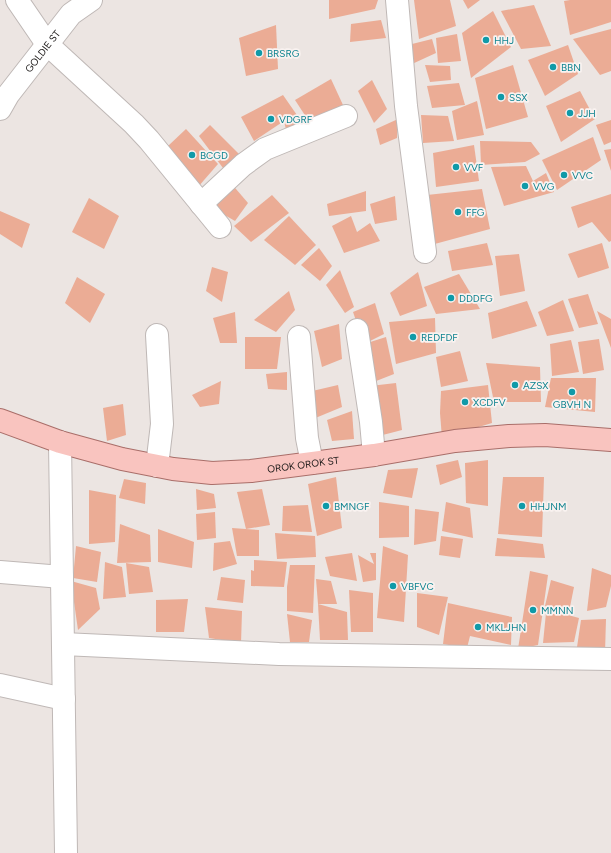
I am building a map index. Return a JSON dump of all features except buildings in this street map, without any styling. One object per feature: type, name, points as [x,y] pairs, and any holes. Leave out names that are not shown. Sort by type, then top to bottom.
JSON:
[{"type":"main road","name":"OROK OROK ST","points":[[0,420],[60,442],[122,459],[173,469],[212,473],[251,471],[374,455],[455,441],[509,436],[544,435],[611,440]]},
{"type":"street","points":[[17,0],[47,44],[134,124],[149,140],[220,227]]},
{"type":"street","name":"GOLDIE ST","points":[[0,109],[8,95],[71,14],[91,0]]},
{"type":"street","points":[[397,0],[406,106],[425,252]]},
{"type":"street","points":[[201,204],[243,165],[265,149],[346,116]]},
{"type":"street","points":[[357,330],[367,392],[374,455]]},
{"type":"street","points":[[157,335],[162,424],[157,466]]},
{"type":"street","points":[[299,337],[307,438],[312,463]]},
{"type":"street","points":[[60,442],[66,853]]},
{"type":"street","points":[[0,572],[62,577]]},
{"type":"street","points":[[63,644],[279,654],[611,659]]},
{"type":"street","points":[[0,685],[64,699]]},
{"type":"place","name":"HHJ","points":[[486,40]]},
{"type":"place","name":"BRSRG","points":[[259,53]]},
{"type":"place","name":"BBN","points":[[553,67]]},
{"type":"place","name":"SSX","points":[[501,97]]},
{"type":"place","name":"JJH","points":[[570,113]]},
{"type":"place","name":"VDGRF","points":[[271,119]]},
{"type":"place","name":"BCGD","points":[[192,155]]},
{"type":"place","name":"VVF","points":[[456,167]]},
{"type":"place","name":"VVC","points":[[564,175]]},
{"type":"place","name":"VVG","points":[[525,186]]},
{"type":"place","name":"FFG","points":[[458,212]]},
{"type":"place","name":"DDDFG","points":[[451,298]]},
{"type":"place","name":"REDFDF","points":[[413,337]]},
{"type":"place","name":"AZSX","points":[[515,385]]},
{"type":"place","name":"GBVH N","points":[[572,392]]},
{"type":"place","name":"XCDFV","points":[[465,402]]},
{"type":"place","name":"BMNGF","points":[[326,506]]},
{"type":"place","name":"HHJNM","points":[[522,506]]},
{"type":"place","name":"VBFVC","points":[[393,586]]},
{"type":"place","name":"MMNN","points":[[533,610]]},
{"type":"place","name":"MKLJHN","points":[[478,627]]}]
